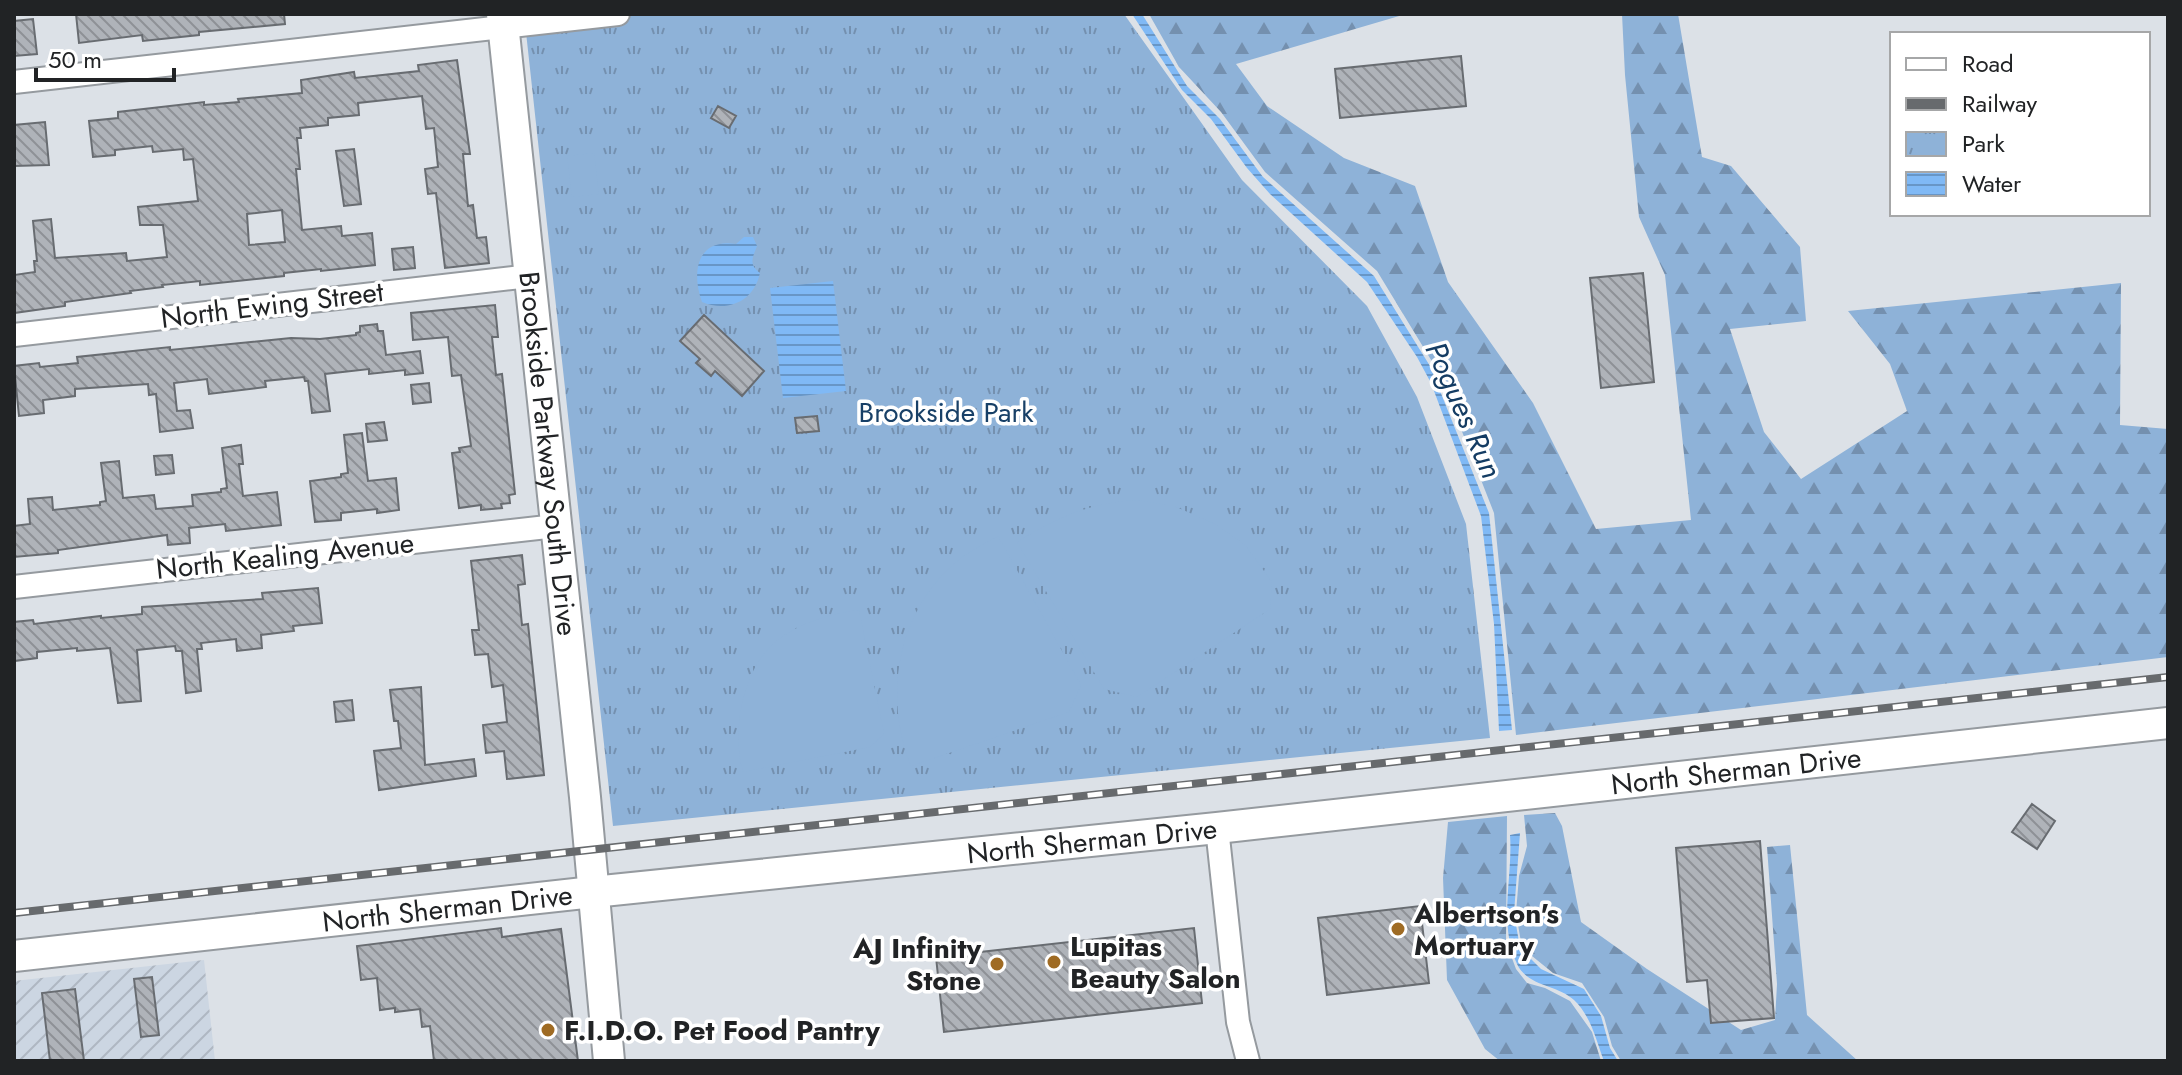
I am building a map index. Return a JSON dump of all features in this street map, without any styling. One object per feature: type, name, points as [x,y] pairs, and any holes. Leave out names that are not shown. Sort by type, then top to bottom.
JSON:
[{"type":"main road","name":"Brookside Parkway South Drive","points":[[502,20],[609,1061]]},
{"type":"main road","name":"North Sherman Drive","points":[[14,956],[2168,723]]},
{"type":"street","points":[[14,82],[502,20],[618,14]]},
{"type":"street","name":"North Ewing Street","points":[[14,335],[530,276]]},
{"type":"street","name":"North Kealing Avenue","points":[[14,587],[556,526]]},
{"type":"street","points":[[1217,828],[1238,1022],[1248,1061]]},
{"type":"shaded area","points":[[204,960],[215,1061],[14,1061],[14,981]]},
{"type":"green space","name":"Brookside Park","points":[[524,14],[1124,14],[1242,180],[1367,306],[1417,397],[1466,524],[1490,738],[613,826]]},
{"type":"green space","points":[[1149,14],[1406,14],[1236,64],[1267,106],[1344,158],[1415,186],[1448,282],[1533,403],[1596,529],[1691,520],[1665,275],[1639,217],[1622,14],[1678,14],[1702,157],[1731,166],[1800,247],[1806,321],[1730,329],[1764,432],[1801,479],[1907,411],[1890,364],[1848,311],[2121,283],[2120,425],[2168,429],[2168,657],[1516,735],[1494,513],[1439,373],[1377,271],[1265,172],[1221,112],[1179,67]]},
{"type":"green space","points":[[594,153],[599,194],[572,197],[567,156]]},
{"type":"green space","points":[[1138,500],[1174,506],[1215,524],[1245,545],[1272,582],[1270,609],[1137,697],[1104,689],[1017,542],[1074,513],[1104,504]]},
{"type":"green space","points":[[998,536],[1081,685],[1069,712],[911,766],[902,739],[897,684],[908,630],[936,582],[961,558]]},
{"type":"green space","points":[[859,610],[884,734],[870,747],[743,772],[738,742],[741,707],[759,660],[778,640],[799,627],[835,614]]},
{"type":"green space","points":[[1555,813],[1562,826],[1581,922],[1741,1030],[1775,1020],[1777,984],[1767,847],[1790,845],[1807,1015],[1858,1061],[1621,1061],[1612,1046],[1604,1017],[1582,983],[1553,973],[1522,948],[1516,913],[1519,876],[1527,846],[1524,815]]},
{"type":"green space","points":[[1507,816],[1506,942],[1516,969],[1527,983],[1570,1001],[1592,1032],[1601,1061],[1500,1061],[1485,1049],[1447,980],[1443,878],[1448,822]]},
{"type":"water","points":[[1132,14],[1142,14],[1187,86],[1220,119],[1263,177],[1374,276],[1430,366],[1489,513],[1512,730],[1499,731],[1494,624],[1481,516],[1431,383],[1367,282],[1270,194],[1247,168],[1211,119],[1182,90]]},
{"type":"water","points":[[744,237],[753,237],[757,246],[753,263],[760,273],[752,291],[730,305],[702,302],[697,279],[700,260],[705,252],[713,246],[736,244]]},
{"type":"water","points":[[833,281],[846,391],[783,398],[770,288]]},
{"type":"water","points":[[1520,833],[1514,913],[1520,948],[1541,969],[1584,989],[1601,1016],[1610,1048],[1618,1061],[1604,1061],[1589,1021],[1574,1000],[1528,977],[1517,964],[1511,949],[1507,917],[1510,835]]},
{"type":"building","points":[[76,14],[284,14],[285,24],[143,41],[142,35],[79,43]]},
{"type":"building","points":[[33,19],[37,54],[14,56],[14,21]]},
{"type":"building","points":[[1461,56],[1466,106],[1340,118],[1335,69]]},
{"type":"building","points":[[457,60],[470,154],[463,154],[468,206],[473,205],[477,238],[486,237],[489,263],[445,268],[436,193],[428,194],[425,169],[438,167],[434,128],[426,129],[422,96],[358,103],[359,115],[328,118],[328,125],[300,128],[301,138],[297,138],[300,169],[296,169],[302,230],[341,226],[342,236],[372,233],[375,265],[200,285],[200,281],[162,285],[131,293],[65,302],[65,306],[14,313],[14,275],[35,272],[34,261],[37,261],[33,221],[51,219],[55,258],[126,253],[127,261],[167,257],[163,225],[140,225],[138,207],[198,201],[193,159],[184,160],[183,149],[153,152],[152,146],[115,150],[115,155],[93,157],[89,121],[118,118],[118,112],[204,102],[204,105],[239,102],[238,99],[302,93],[301,80],[354,72],[355,78],[419,71],[418,65]],"holes":[[[282,210],[285,242],[249,245],[247,214]]]},
{"type":"building","points":[[718,106],[736,116],[729,128],[711,118]]},
{"type":"building","points":[[45,122],[49,165],[14,166],[14,125]]},
{"type":"building","points":[[354,149],[361,204],[344,206],[336,151]]},
{"type":"building","points":[[413,247],[415,268],[394,270],[392,249]]},
{"type":"building","points":[[1643,273],[1654,382],[1601,388],[1590,278]]},
{"type":"building","points":[[495,305],[498,337],[492,337],[496,375],[502,374],[515,494],[509,495],[510,503],[501,504],[502,508],[481,510],[481,505],[459,508],[452,453],[471,446],[461,375],[452,376],[448,337],[413,340],[411,313]]},
{"type":"building","points":[[704,315],[764,371],[742,396],[715,371],[711,376],[696,363],[700,359],[680,341]]},
{"type":"building","points":[[377,324],[378,331],[383,331],[386,355],[420,351],[423,373],[405,375],[405,370],[369,374],[369,369],[325,374],[330,411],[312,413],[308,381],[304,377],[265,381],[266,387],[209,394],[207,379],[174,383],[177,411],[190,410],[193,428],[160,432],[156,394],[149,395],[148,384],[75,389],[75,396],[43,400],[44,413],[19,416],[14,366],[78,363],[77,357],[170,347],[170,350],[356,335],[360,332],[360,326]]},
{"type":"building","points":[[429,383],[431,402],[413,404],[411,385]]},
{"type":"building","points":[[817,416],[819,431],[797,433],[795,418]]},
{"type":"building","points":[[384,422],[387,440],[368,442],[366,424]]},
{"type":"building","points":[[362,433],[368,481],[396,478],[399,510],[341,513],[341,520],[315,522],[310,481],[341,477],[341,474],[348,473],[344,435]]},
{"type":"building","points":[[241,445],[243,464],[239,464],[243,496],[277,492],[281,525],[226,531],[225,524],[189,528],[190,543],[168,545],[167,535],[14,557],[14,526],[30,524],[28,499],[52,497],[53,510],[100,505],[100,502],[106,501],[101,463],[119,461],[123,498],[154,495],[156,509],[193,506],[192,495],[221,492],[221,489],[227,488],[222,448]]},
{"type":"building","points":[[172,455],[174,473],[156,475],[154,456]]},
{"type":"building","points":[[522,555],[525,584],[518,585],[522,625],[528,624],[544,775],[507,779],[504,751],[486,753],[483,725],[507,722],[503,685],[492,687],[488,654],[475,655],[472,630],[479,630],[471,561]]},
{"type":"building","points":[[318,588],[322,623],[293,626],[294,631],[261,635],[262,648],[237,651],[236,639],[201,643],[202,649],[197,649],[201,691],[186,693],[182,651],[176,651],[175,646],[137,650],[141,701],[118,703],[110,648],[37,652],[37,658],[14,661],[14,622],[33,620],[34,624],[142,614],[142,607],[263,599],[262,593]]},
{"type":"building","points":[[421,687],[425,765],[474,759],[476,776],[379,790],[374,751],[401,748],[390,690]]},
{"type":"building","points":[[352,700],[354,720],[336,722],[334,702]]},
{"type":"building","points":[[2032,804],[2055,821],[2037,849],[2012,832]]},
{"type":"building","points":[[1760,841],[1774,1018],[1711,1023],[1707,980],[1687,982],[1676,848]]},
{"type":"building","points":[[1420,906],[1429,983],[1327,995],[1318,918]]},
{"type":"building","points":[[501,928],[502,937],[561,929],[578,1061],[434,1061],[430,1026],[422,1027],[420,1009],[380,1010],[377,978],[361,980],[357,946]]},
{"type":"building","points":[[1194,928],[1202,1003],[944,1032],[936,957]]},
{"type":"building","points":[[152,977],[159,1035],[141,1037],[134,979]]},
{"type":"building","points":[[75,989],[84,1061],[50,1061],[42,993]]},
{"type":"railway","points":[[14,913],[2168,677]]},
{"type":"place","name":"Albertson's Mortuary","points":[[1398,929]]},
{"type":"place","name":"Lupitas Beauty Salon","points":[[1054,962]]},
{"type":"place","name":"AJ Infinity Stone","points":[[997,964]]},
{"type":"place","name":"F.I.D.O. Pet Food Pantry","points":[[548,1030]]},
{"type":"water label","name":"Pogues Run","points":[[1464,410]]}]
